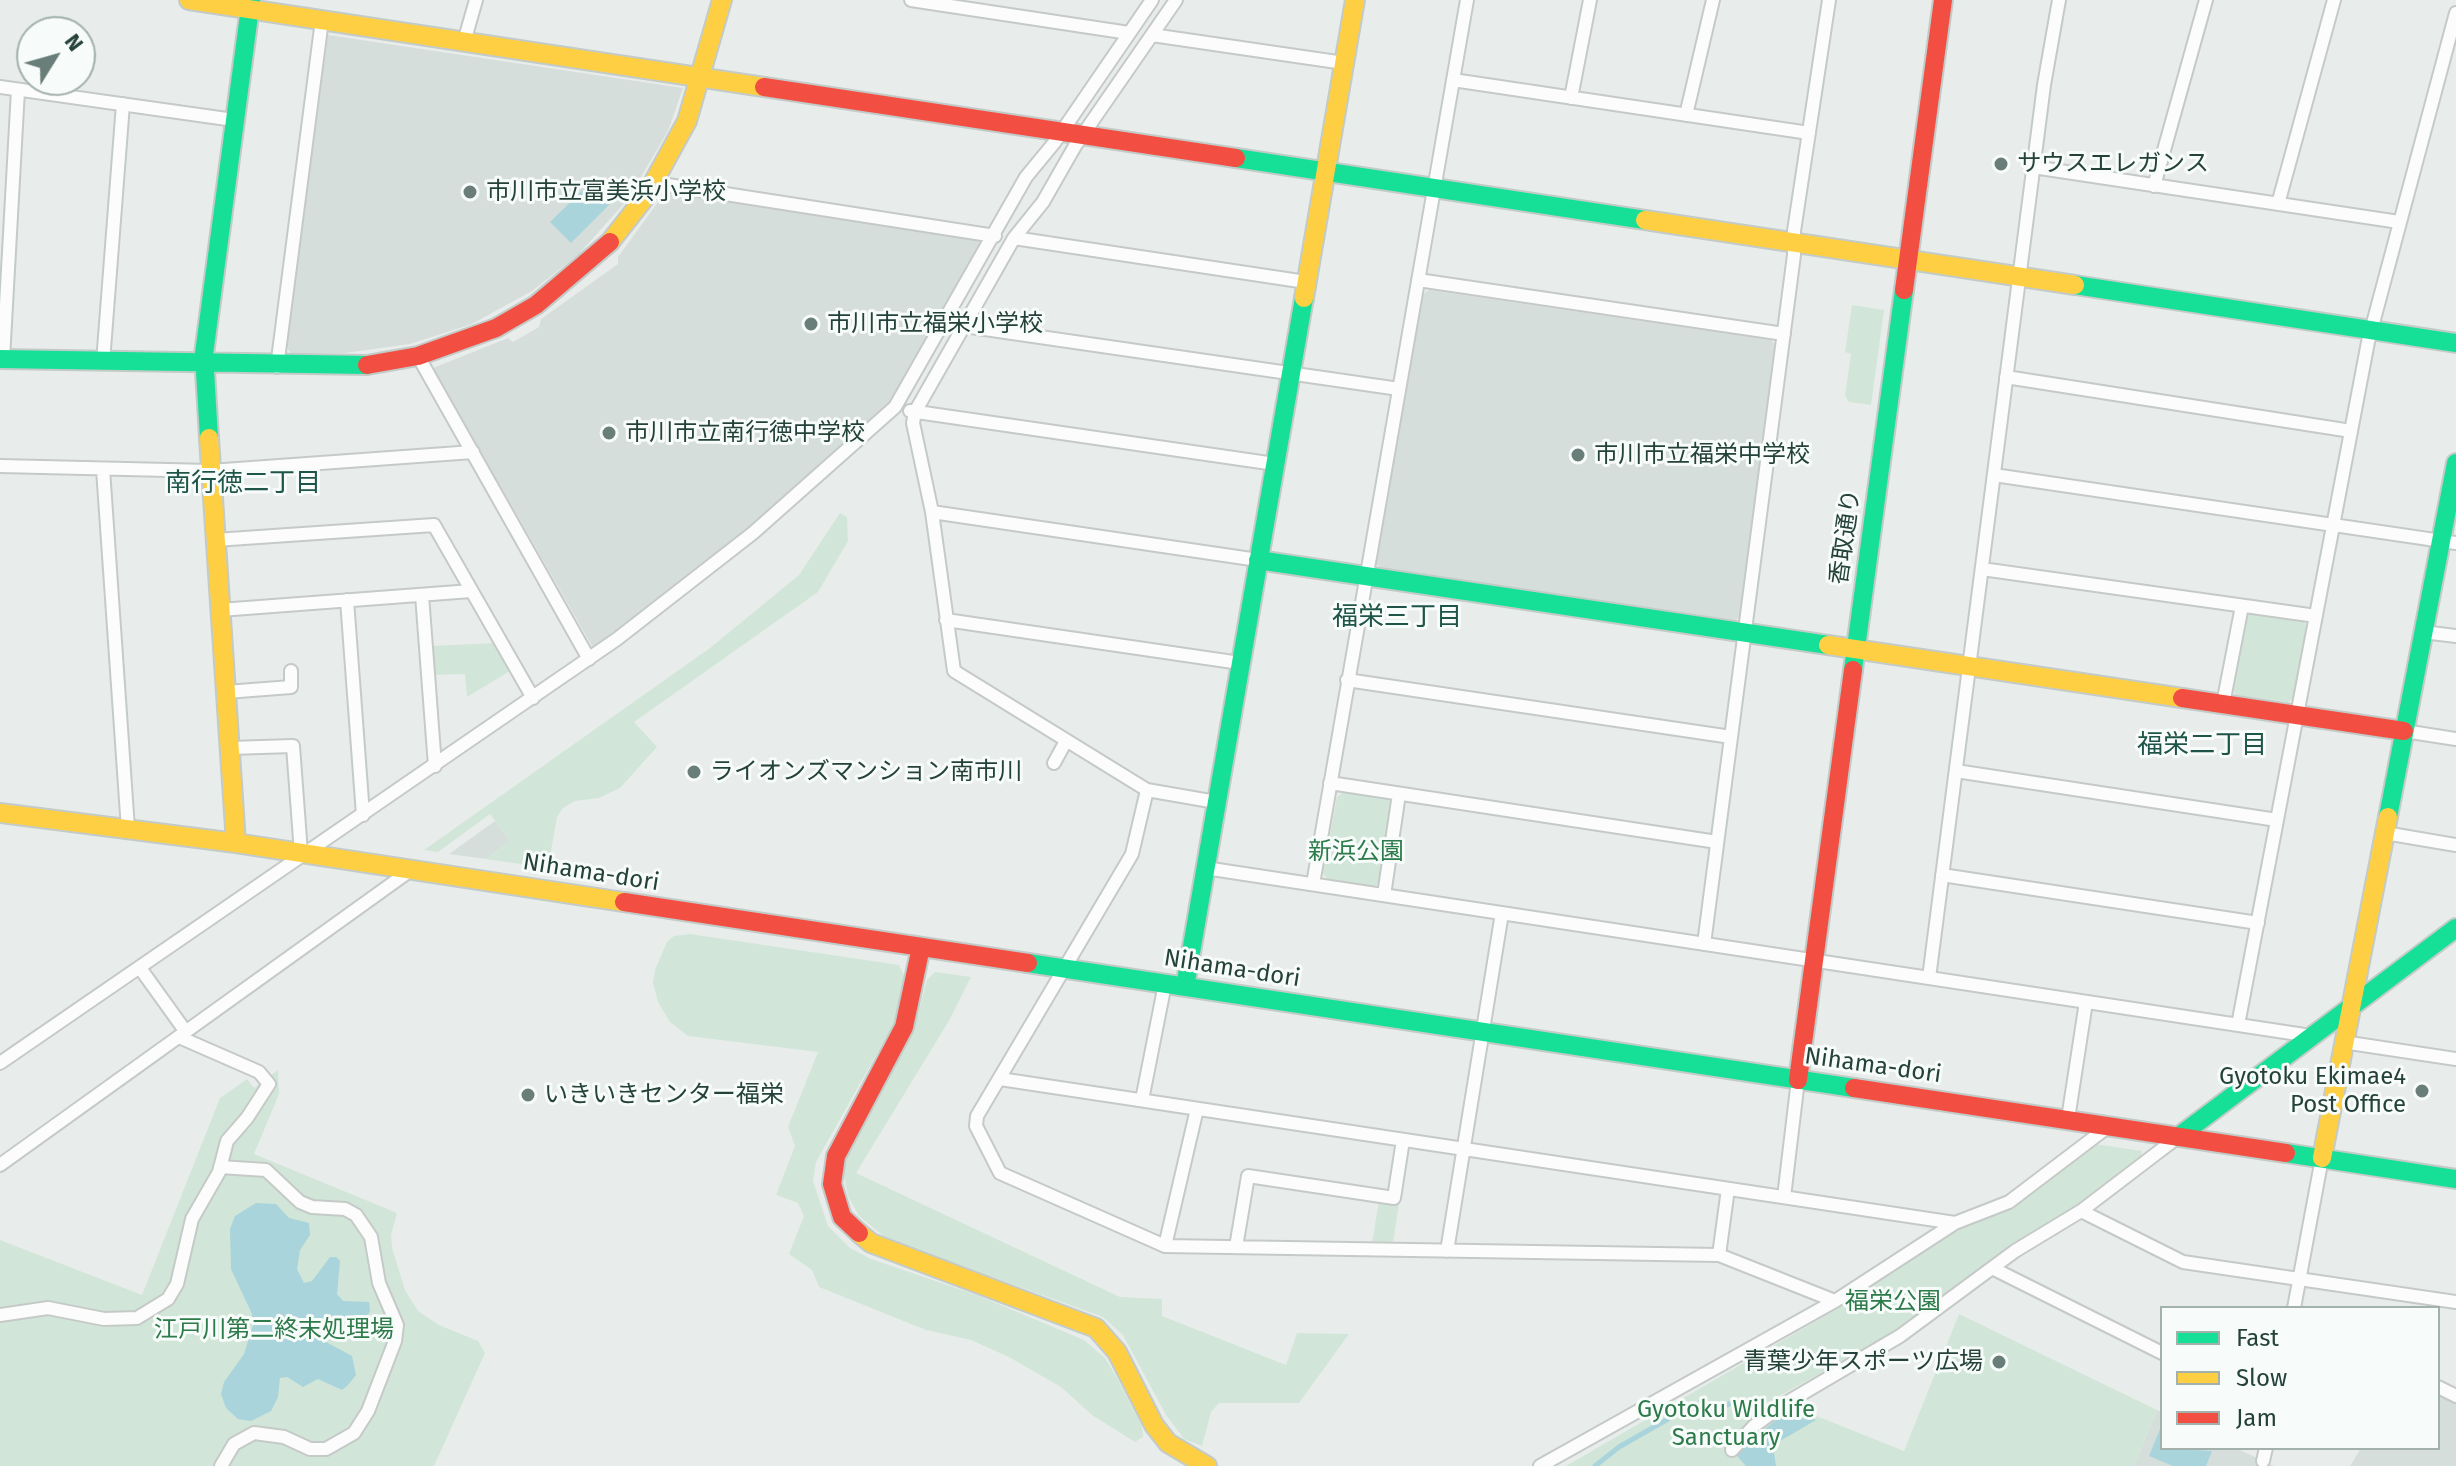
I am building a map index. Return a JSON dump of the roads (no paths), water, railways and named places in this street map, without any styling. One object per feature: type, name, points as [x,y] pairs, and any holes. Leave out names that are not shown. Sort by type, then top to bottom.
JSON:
[{"type":"street","points":[[189,0],[250,4],[322,20],[464,42],[2456,343]]},
{"type":"street","points":[[464,42],[476,0]]},
{"type":"street","points":[[17,96],[6,206],[2,359],[354,367],[418,356],[496,328],[557,290],[617,235],[655,183],[681,134],[722,0]]},
{"type":"street","points":[[911,0],[1129,33]]},
{"type":"street","points":[[0,1063],[589,659],[753,533],[895,407],[1026,177],[1061,132],[1152,0]]},
{"type":"street","points":[[1176,0],[1082,135],[1043,202],[1014,238],[915,412],[913,423],[932,512],[952,666],[957,675],[1147,790],[1216,802]]},
{"type":"street","points":[[1185,987],[1355,0]]},
{"type":"street","points":[[1313,884],[1467,0]]},
{"type":"street","points":[[1571,98],[1590,0]]},
{"type":"street","points":[[1686,115],[1713,0]]},
{"type":"street","points":[[1704,944],[1794,243],[1829,0]]},
{"type":"street","name":"香取通り","points":[[1798,1080],[1943,0]]},
{"type":"street","points":[[1929,978],[2033,167],[2059,0]]},
{"type":"street","points":[[2154,186],[2206,0]]},
{"type":"street","points":[[2278,204],[2334,0]]},
{"type":"street","points":[[236,843],[204,365],[250,4]]},
{"type":"street","points":[[2238,1025],[2371,330],[2456,13]]},
{"type":"street","points":[[277,367],[322,20]]},
{"type":"street","points":[[1152,35],[1344,63]]},
{"type":"street","points":[[1453,80],[1809,133]]},
{"type":"street","points":[[63,96],[234,120]]},
{"type":"street","points":[[103,362],[123,104]]},
{"type":"street","points":[[2033,167],[2399,222]]},
{"type":"street","points":[[655,183],[995,236]]},
{"type":"street","points":[[1014,238],[1306,282]]},
{"type":"street","points":[[1418,280],[1784,334]]},
{"type":"street","points":[[964,326],[1399,389]]},
{"type":"street","points":[[418,356],[589,659]]},
{"type":"street","points":[[2006,377],[2351,431]]},
{"type":"street","points":[[895,407],[1275,464]]},
{"type":"street","points":[[0,466],[210,471],[473,452]]},
{"type":"street","points":[[2294,1306],[2423,632],[2448,542],[2456,463]]},
{"type":"street","points":[[103,469],[128,829]]},
{"type":"street","points":[[1994,475],[2448,542]]},
{"type":"street","points":[[932,512],[2456,739]]},
{"type":"street","points":[[215,540],[434,525],[533,698]]},
{"type":"street","points":[[1982,569],[2316,616]]},
{"type":"street","points":[[220,610],[471,591]]},
{"type":"street","points":[[422,595],[435,766]]},
{"type":"street","points":[[347,600],[363,815]]},
{"type":"street","points":[[2223,704],[2242,606]]},
{"type":"street","points":[[946,620],[1240,663]]},
{"type":"street","points":[[2423,632],[2456,636]]},
{"type":"street","points":[[226,692],[291,687],[291,671]]},
{"type":"street","points":[[1347,680],[1731,737]]},
{"type":"street","points":[[1054,763],[1066,741]]},
{"type":"street","points":[[230,748],[293,746],[304,853]]},
{"type":"street","points":[[1956,771],[2277,820]]},
{"type":"street","points":[[1330,783],[1717,842]]},
{"type":"street","points":[[1147,790],[1132,854],[977,1116],[976,1126],[1000,1173],[1165,1246],[1719,1255],[1835,1301]]},
{"type":"street","points":[[1384,895],[1399,794]]},
{"type":"street","name":"Nihama-dori","points":[[0,813],[304,853],[2456,1179]]},
{"type":"street","points":[[2385,833],[2456,845]]},
{"type":"street","points":[[1205,868],[2311,1036]]},
{"type":"street","points":[[0,1165],[411,870]]},
{"type":"street","points":[[1942,875],[2258,923]]},
{"type":"street","points":[[1447,1251],[1502,913]]},
{"type":"street","points":[[1732,1450],[1754,1426],[1781,1406],[1900,1336],[1992,1268],[2081,1211],[2350,1006],[2451,936]]},
{"type":"street","points":[[921,947],[904,1027],[836,1156],[832,1184],[842,1217],[871,1243],[1096,1328],[1117,1352],[1154,1425],[1168,1443],[1207,1466]]},
{"type":"street","points":[[0,1315],[48,1308],[122,1320],[154,1310],[177,1284],[192,1219],[220,1167],[227,1141],[247,1118],[269,1084],[259,1072],[183,1035],[140,968]]},
{"type":"street","points":[[1142,1100],[1165,984]]},
{"type":"street","points":[[2068,1119],[2086,1002]]},
{"type":"street","points":[[2343,1042],[2456,1059]]},
{"type":"street","points":[[1000,1079],[1955,1223]]},
{"type":"street","points":[[1784,1197],[1798,1080]]},
{"type":"street","points":[[1165,1246],[1197,1109]]},
{"type":"street","points":[[1540,1466],[1835,1301],[1955,1223],[2018,1197],[2109,1126]]},
{"type":"street","points":[[1236,1247],[1248,1176],[1394,1198],[1403,1140]]},
{"type":"street","points":[[220,1167],[266,1170],[300,1202],[312,1207],[345,1209],[356,1215],[371,1237],[379,1283],[397,1325],[395,1341],[368,1411],[354,1433],[326,1449],[310,1449],[284,1437],[254,1433],[234,1444],[221,1466]]},
{"type":"street","points":[[1719,1255],[1728,1189]]},
{"type":"street","points":[[2081,1211],[2183,1262],[2456,1302]]},
{"type":"street","points":[[1992,1268],[2160,1352]]},
{"type":"water","points":[[591,182],[611,203],[571,243],[550,222]]},
{"type":"water","points":[[256,1203],[276,1204],[289,1218],[309,1223],[310,1235],[300,1250],[297,1269],[304,1283],[312,1281],[330,1257],[336,1257],[340,1261],[337,1294],[343,1301],[369,1302],[370,1311],[366,1318],[331,1320],[322,1325],[320,1332],[326,1342],[352,1356],[356,1375],[348,1385],[342,1390],[318,1379],[303,1387],[287,1377],[280,1378],[278,1397],[271,1411],[251,1421],[238,1419],[226,1408],[221,1394],[224,1382],[244,1354],[253,1325],[252,1314],[231,1269],[230,1229],[235,1216]]},
{"type":"water","points":[[1791,1408],[1816,1420],[1780,1441],[1774,1453],[1776,1466],[1746,1466],[1737,1456],[1746,1444]]},
{"type":"water","points":[[2160,1429],[2160,1450],[2212,1451],[2206,1466],[2173,1466],[2149,1456]]},
{"type":"waterway","points":[[1595,1466],[1619,1447],[1689,1407],[1715,1411],[1735,1401]]},
{"type":"place","name":"サウスエレガンス","points":[[2001,164]]},
{"type":"place","name":"市川市立富美浜小学校","points":[[470,192]]},
{"type":"place","name":"市川市立福栄小学校","points":[[811,324]]},
{"type":"place","name":"市川市立南行徳中学校","points":[[609,433]]},
{"type":"place","name":"市川市立福栄中学校","points":[[1578,455]]},
{"type":"place","name":"ライオンズマンション南市川","points":[[694,772]]},
{"type":"place","name":"Gyotoku Ekimae4 Post Office","points":[[2422,1091]]},
{"type":"place","name":"いきいきセンター福栄","points":[[528,1095]]},
{"type":"place","name":"青葉少年スポーツ広場","points":[[1999,1362]]},
{"type":"district","name":"南行徳二丁目","points":[[243,484]]},
{"type":"district","name":"福栄三丁目","points":[[1397,618]]},
{"type":"district","name":"福栄二丁目","points":[[2202,746]]},
{"type":"park label","name":"新浜公園","points":[[1356,852]]},
{"type":"park label","name":"福栄公園","points":[[1893,1302]]},
{"type":"park label","name":"江戸川第二終末処理場","points":[[274,1330]]},
{"type":"park label","name":"Gyotoku Wildlife Sanctuary","points":[[1726,1424]]}]
